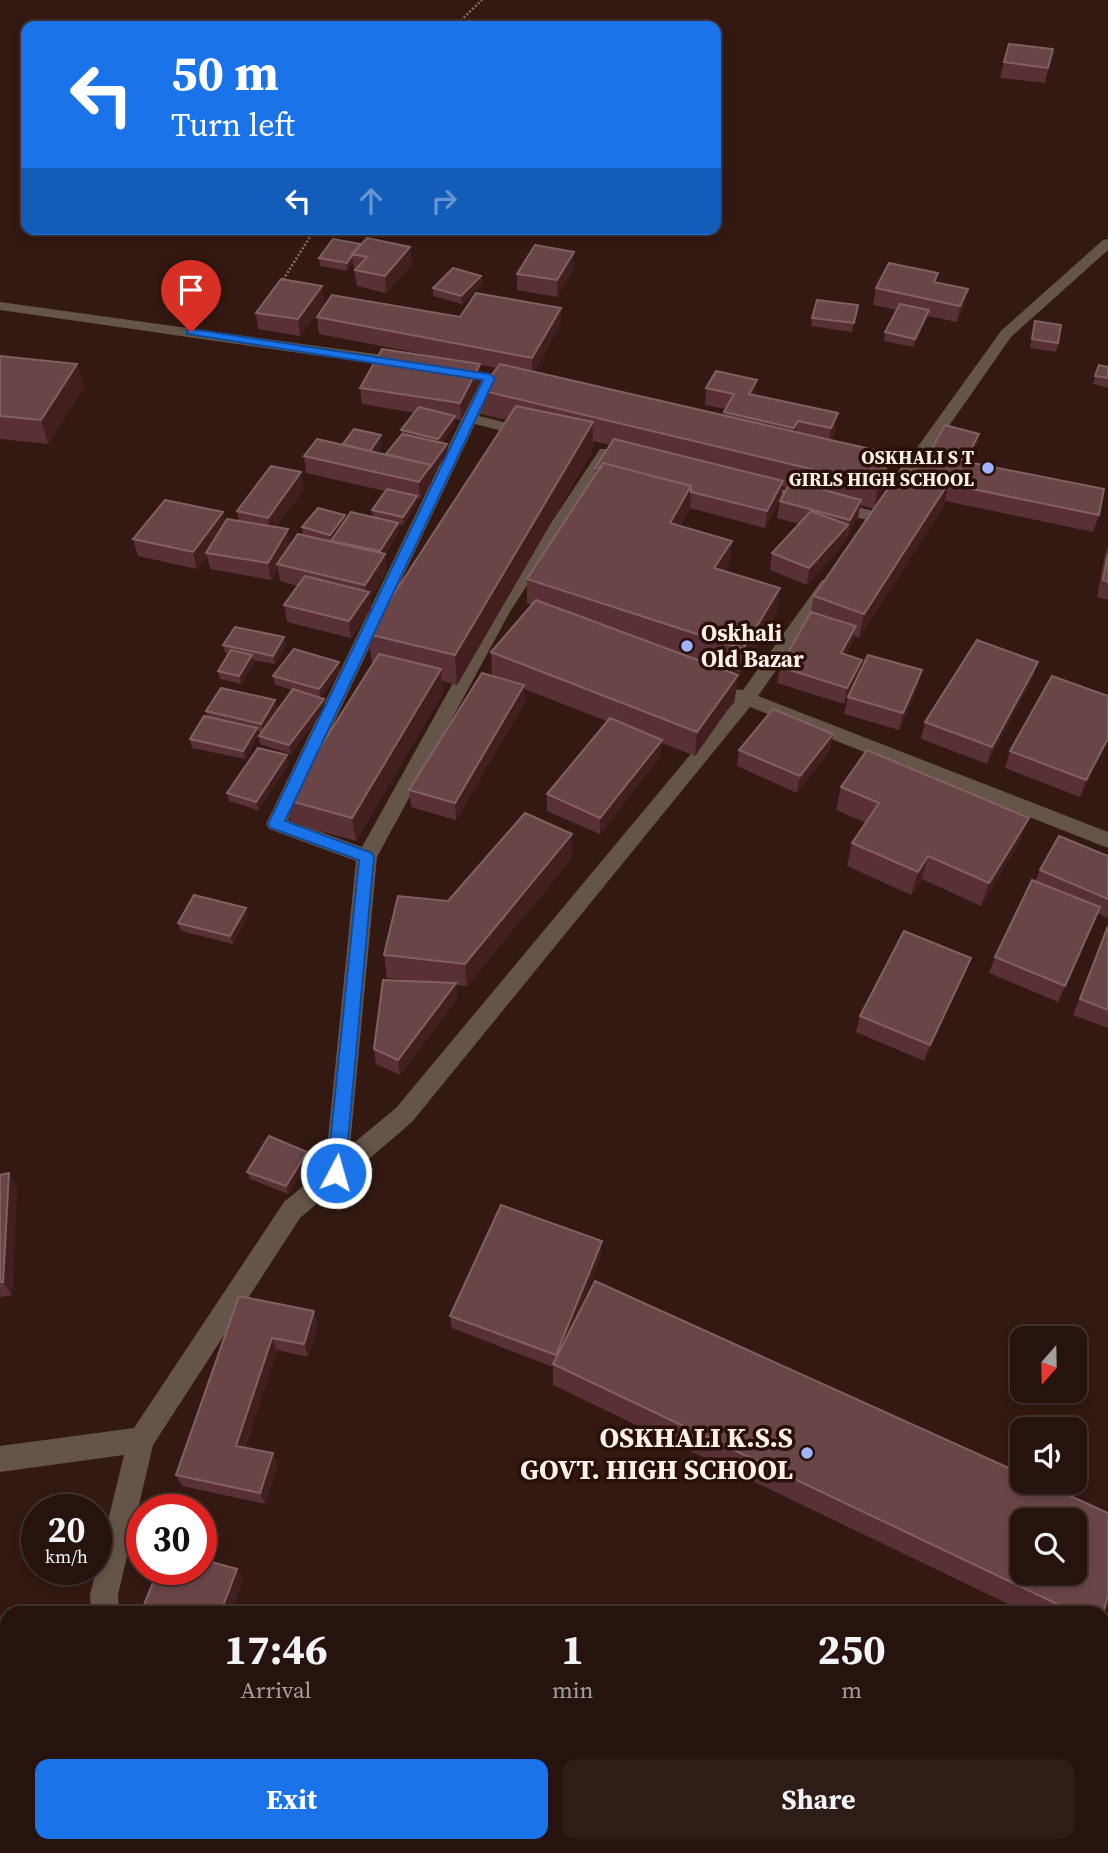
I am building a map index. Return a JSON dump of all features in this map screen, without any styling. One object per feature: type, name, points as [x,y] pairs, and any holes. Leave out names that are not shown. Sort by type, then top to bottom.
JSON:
[{"type":"street","points":[[860,539],[876,517],[898,475],[1006,334],[1108,243]]},
{"type":"street","points":[[0,306],[414,365]]},
{"type":"street","points":[[440,369],[530,387]]},
{"type":"street","points":[[367,857],[276,824],[489,378]]},
{"type":"street","points":[[470,418],[551,439]]},
{"type":"street","points":[[336,1173],[367,857],[510,611],[599,450],[633,458]]},
{"type":"street","points":[[741,484],[876,517]]},
{"type":"street","points":[[105,1606],[104,1595],[141,1440],[292,1210],[404,1115],[747,698],[844,562]]},
{"type":"street","points":[[721,688],[1108,840]]},
{"type":"street","points":[[0,1459],[141,1440]]},
{"type":"path","points":[[460,21],[482,0]]},
{"type":"path","points":[[280,284],[311,235]]},
{"type":"building","points":[[1009,44],[1053,49],[1048,68],[1004,62]]},
{"type":"building","points":[[367,238],[410,247],[385,276],[355,270],[367,257],[352,254]]},
{"type":"building","points":[[333,239],[360,244],[347,263],[319,258]]},
{"type":"building","points":[[535,245],[574,252],[557,280],[517,274]]},
{"type":"building","points":[[889,263],[938,273],[934,282],[968,289],[960,306],[876,288]]},
{"type":"building","points":[[453,268],[481,276],[461,296],[433,288]]},
{"type":"building","points":[[281,279],[322,286],[298,319],[256,313]]},
{"type":"building","points":[[476,293],[561,308],[532,358],[317,317],[332,295],[460,317]]},
{"type":"building","points":[[817,300],[858,305],[854,323],[812,318]]},
{"type":"building","points":[[900,304],[929,310],[915,339],[885,332]]},
{"type":"building","points":[[1035,321],[1061,325],[1058,343],[1032,339]]},
{"type":"building","points":[[382,349],[480,364],[460,403],[360,388]]},
{"type":"building","points":[[0,356],[77,364],[41,420],[0,416]]},
{"type":"building","points":[[500,364],[892,454],[878,485],[480,390]]},
{"type":"building","points":[[1099,365],[1108,367],[1108,378],[1095,376]]},
{"type":"building","points":[[716,371],[757,380],[749,394],[838,413],[831,428],[798,421],[794,428],[724,412],[734,394],[706,388]]},
{"type":"building","points":[[516,406],[593,422],[455,655],[368,634]]},
{"type":"building","points":[[419,407],[455,416],[438,439],[401,430]]},
{"type":"building","points":[[945,425],[979,434],[965,461],[929,454]]},
{"type":"building","points":[[354,429],[381,435],[370,451],[343,444]]},
{"type":"building","points":[[402,434],[447,444],[431,466],[386,454]]},
{"type":"building","points":[[317,439],[431,465],[419,482],[304,456]]},
{"type":"building","points":[[614,439],[783,481],[767,511],[691,492],[691,486],[603,463],[600,469],[595,468]]},
{"type":"building","points":[[922,453],[1104,489],[1099,515],[948,484],[949,482],[916,472]]},
{"type":"building","points":[[603,463],[691,486],[670,523],[732,541],[714,568],[780,588],[743,649],[527,579]]},
{"type":"building","points":[[271,466],[301,472],[268,518],[237,511]]},
{"type":"building","points":[[902,468],[949,482],[864,614],[814,596]]},
{"type":"building","points":[[791,481],[861,500],[850,520],[780,501]]},
{"type":"building","points":[[387,489],[417,496],[403,517],[372,510]]},
{"type":"building","points":[[165,500],[223,512],[193,552],[133,539]]},
{"type":"building","points":[[318,508],[345,515],[330,535],[302,527]]},
{"type":"building","points":[[811,511],[848,525],[809,568],[772,553]]},
{"type":"building","points":[[351,512],[398,523],[380,551],[331,541]]},
{"type":"building","points":[[227,519],[288,529],[268,563],[206,553]]},
{"type":"building","points":[[298,534],[385,554],[365,585],[277,564]]},
{"type":"building","points":[[1108,554],[1108,582],[1103,580]]},
{"type":"building","points":[[305,576],[369,592],[349,621],[284,605]]},
{"type":"building","points":[[536,600],[738,675],[697,732],[491,652]]},
{"type":"building","points":[[811,612],[856,626],[841,653],[862,660],[847,688],[780,667]]},
{"type":"building","points":[[235,627],[284,637],[273,656],[223,645]]},
{"type":"building","points":[[977,640],[1038,662],[992,747],[925,722]]},
{"type":"building","points":[[294,649],[339,662],[319,689],[273,676]]},
{"type":"building","points":[[231,650],[252,655],[239,676],[218,671]]},
{"type":"building","points":[[379,654],[441,669],[352,818],[287,800]]},
{"type":"building","points":[[868,655],[922,670],[903,713],[848,697]]},
{"type":"building","points":[[482,673],[524,685],[455,803],[409,790]]},
{"type":"building","points":[[1052,676],[1108,696],[1108,738],[1086,780],[1010,751]]},
{"type":"building","points":[[221,688],[275,700],[261,724],[206,711]]},
{"type":"building","points":[[293,689],[324,699],[289,745],[259,736]]},
{"type":"building","points":[[773,709],[833,734],[800,776],[739,750]]},
{"type":"building","points":[[204,716],[257,728],[243,751],[190,739]]},
{"type":"building","points":[[610,718],[662,740],[600,818],[547,794]]},
{"type":"building","points":[[258,748],[287,755],[256,802],[227,793]]},
{"type":"building","points":[[867,750],[1029,818],[989,883],[928,856],[918,872],[852,843],[879,803],[841,787]]},
{"type":"building","points":[[525,813],[572,834],[465,964],[384,955],[398,896],[448,901]]},
{"type":"building","points":[[1059,836],[1108,856],[1108,899],[1040,870]]},
{"type":"building","points":[[1032,880],[1100,907],[1065,986],[995,957]]},
{"type":"building","points":[[194,895],[246,908],[230,936],[178,923]]},
{"type":"building","points":[[1108,926],[1108,1010],[1080,999]]},
{"type":"building","points":[[904,931],[971,958],[930,1045],[860,1016]]},
{"type":"building","points":[[383,980],[456,983],[398,1060],[374,1049]]},
{"type":"building","points":[[269,1136],[307,1152],[286,1186],[247,1172]]},
{"type":"building","points":[[9,1173],[3,1282],[0,1282],[0,1175]]},
{"type":"building","points":[[501,1205],[602,1241],[556,1355],[450,1316]]},
{"type":"building","name":"OSKHALI K.S.S GOVT. HIGH SCHOOL","points":[[595,1281],[1010,1469],[1010,1494],[1066,1494],[1108,1513],[1108,1596],[1105,1606],[1061,1606],[1017,1585],[1087,1585],[1087,1508],[1010,1508],[1010,1582],[553,1364]]},
{"type":"building","points":[[239,1296],[314,1311],[304,1344],[272,1338],[236,1446],[273,1453],[260,1493],[176,1475]]},
{"type":"building","points":[[217,1563],[237,1569],[223,1606],[144,1605],[152,1585],[217,1585]]},
{"type":"place","name":"OSKHALI S T GIRLS HIGH SCHOOL","points":[[988,468]]},
{"type":"place","name":"Oskhali Old Bazar","points":[[687,646]]},
{"type":"place","name":"OSKHALI K.S.S GOVT. HIGH SCHOOL","points":[[807,1453]]},
{"type":"route","points":[[191,332],[466,372],[489,378],[276,824],[367,857],[336,1173]]}]
